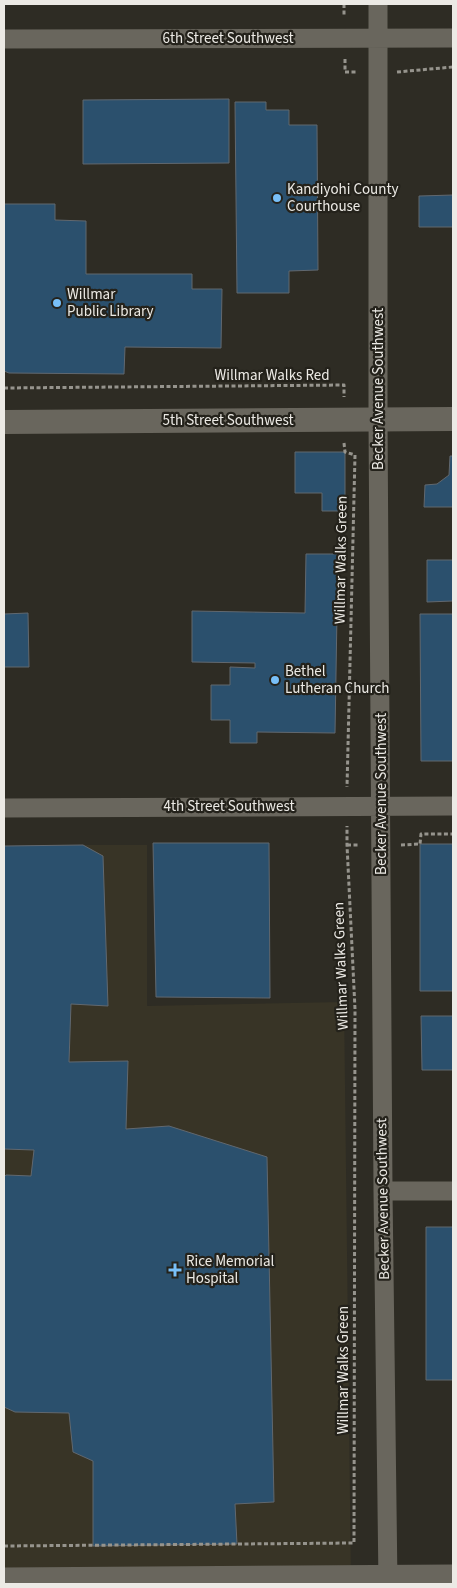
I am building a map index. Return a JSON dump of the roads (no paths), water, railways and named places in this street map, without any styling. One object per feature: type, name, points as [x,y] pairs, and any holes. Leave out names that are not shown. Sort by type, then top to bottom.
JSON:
[{"type":"street","name":"Becker Avenue Southwest","points":[[378,4],[378,419],[383,1191],[388,1579]]},
{"type":"street","name":"6th Street Southwest","points":[[4,39],[453,38]]},
{"type":"street","name":"5th Street Southwest","points":[[4,422],[453,419]]},
{"type":"street","name":"4th Street Southwest","points":[[4,808],[453,806]]},
{"type":"street","points":[[383,1191],[453,1191]]},
{"type":"street","points":[[4,1577],[388,1579],[453,1574]]},
{"type":"place","name":"Kandiyohi County Courthouse","points":[[277,198]]},
{"type":"place","name":"Willmar Public Library","points":[[57,303]]},
{"type":"place","name":"Bethel Lutheran Church","points":[[275,680]]},
{"type":"place","name":"Rice Memorial Hospital","points":[[175,1270]]}]
